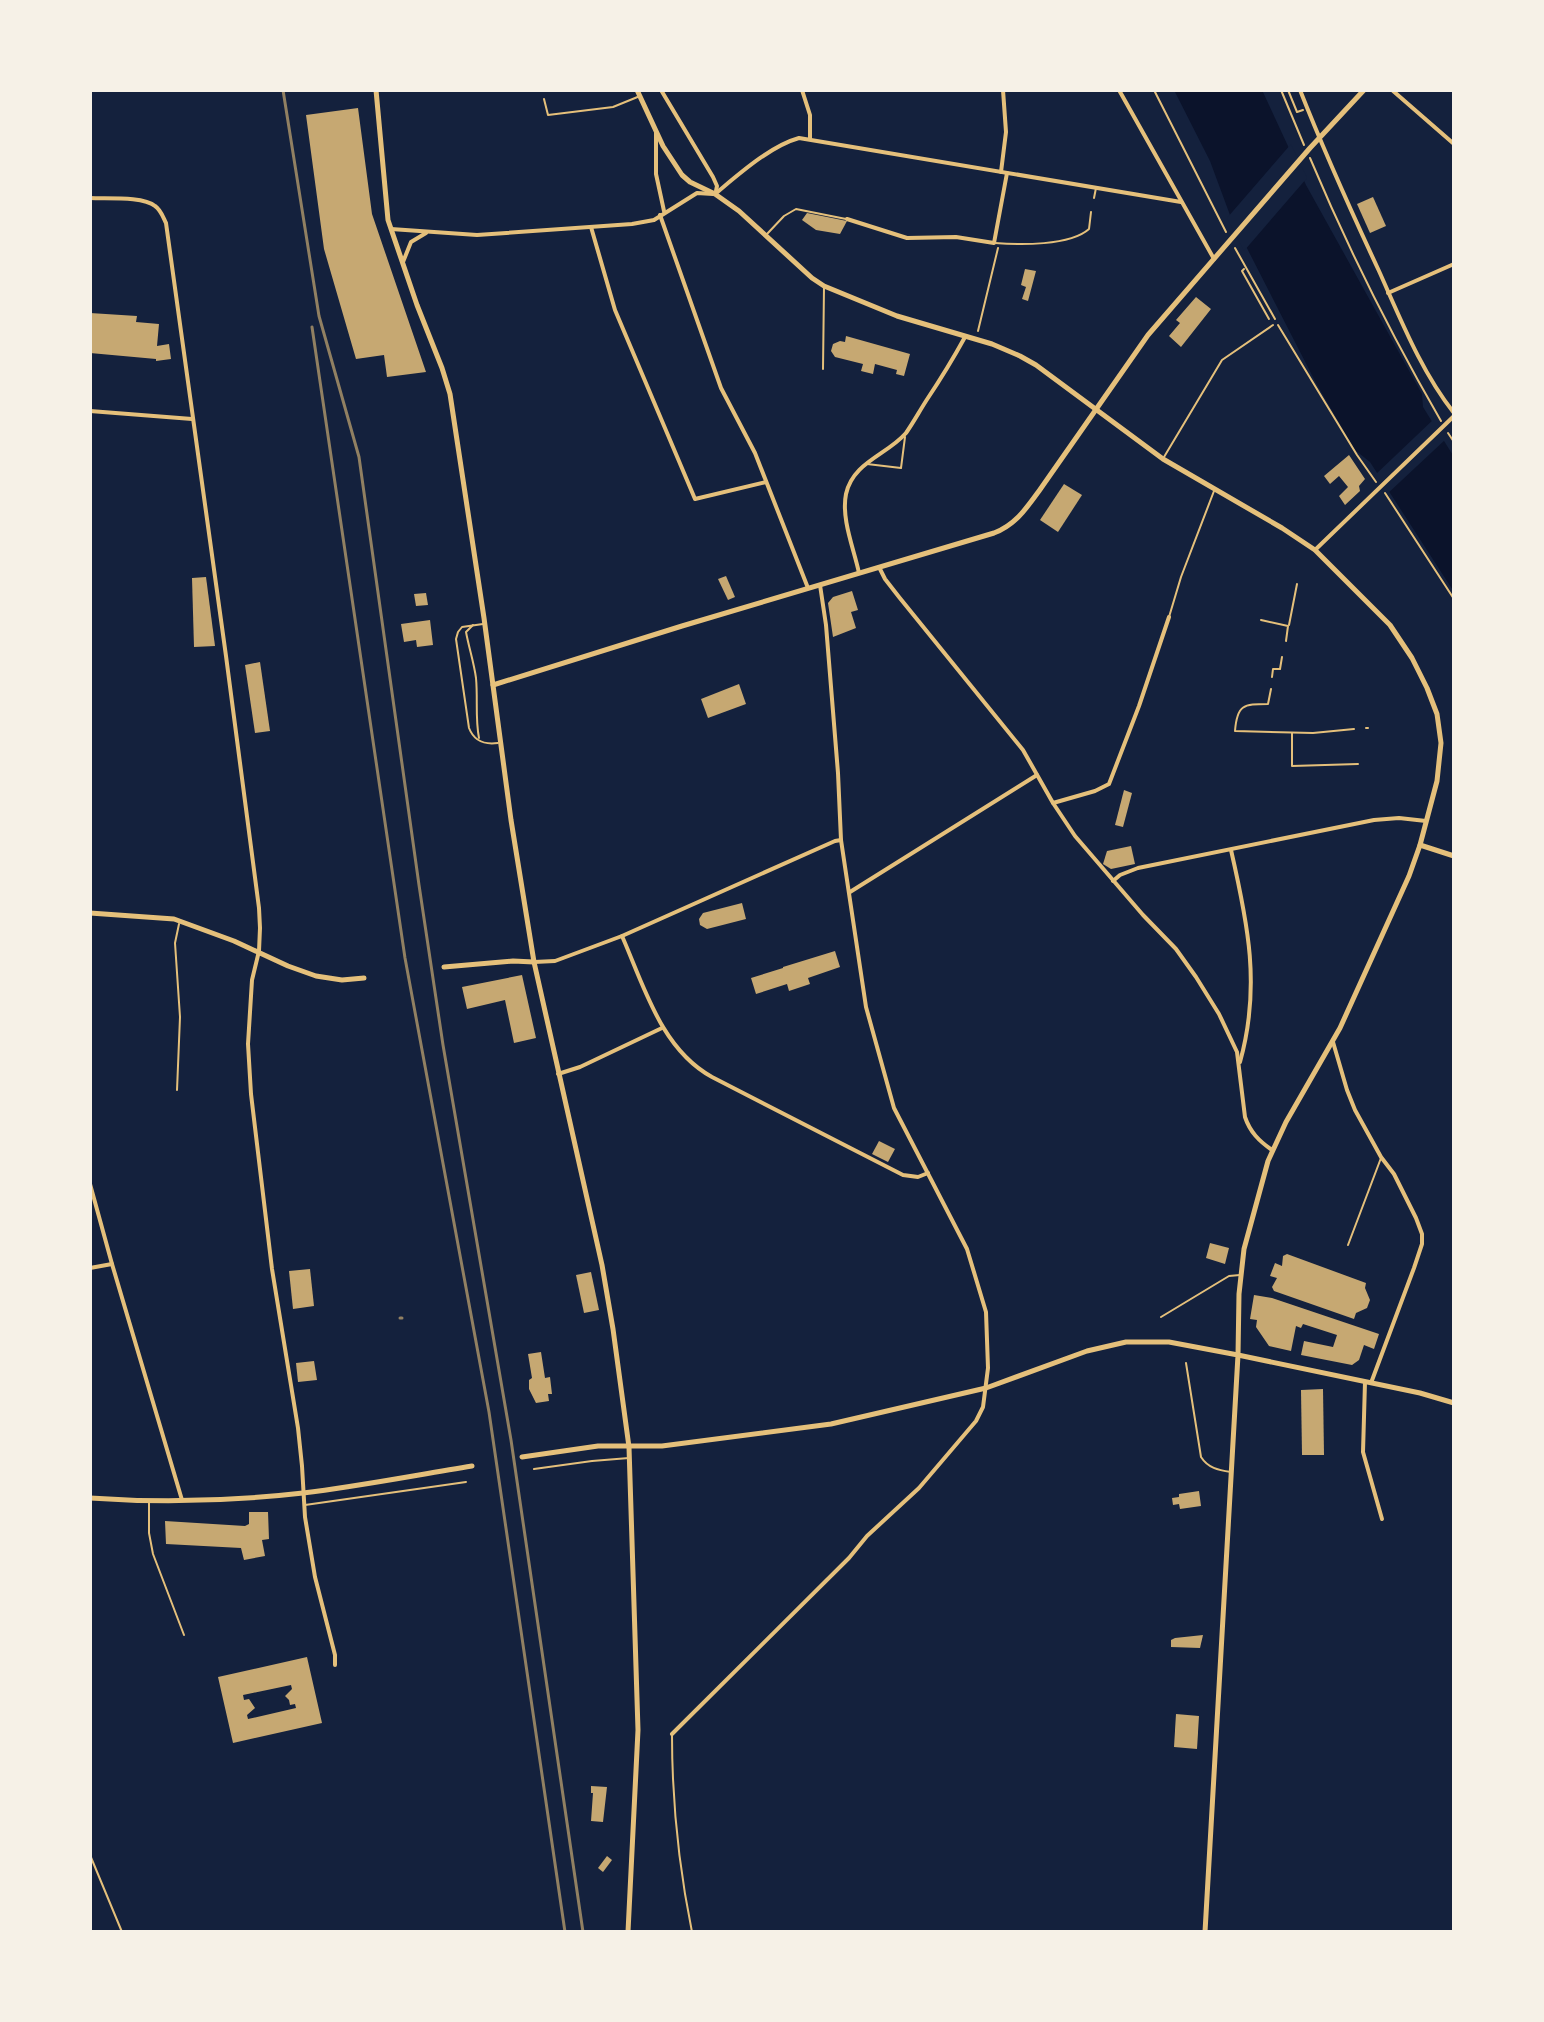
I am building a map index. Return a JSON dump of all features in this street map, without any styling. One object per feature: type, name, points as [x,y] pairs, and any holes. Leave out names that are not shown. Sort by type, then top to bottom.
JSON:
[{"type":"street","points":[[376,90],[385,202],[391,229],[450,394],[534,962],[602,1265],[613,1329],[630,1458],[638,1730],[628,1932]]},
{"type":"street","points":[[661,90],[713,177],[717,186],[715,194]]},
{"type":"street","points":[[802,90],[810,115],[810,139]]},
{"type":"street","points":[[847,219],[907,238],[956,237],[997,243],[1006,132],[1003,90]]},
{"type":"street","points":[[1119,90],[1214,259]]},
{"type":"street","points":[[1300,90],[1388,293],[1433,382],[1454,414],[1315,550]]},
{"type":"street","points":[[493,685],[1009,527],[1025,510],[1148,335],[1307,147],[1319,139],[1364,90]]},
{"type":"street","points":[[1392,90],[1454,144]]},
{"type":"street","points":[[639,93],[663,146],[682,175],[739,211],[802,271],[824,286],[897,316],[1007,350],[1036,365],[1163,459],[1315,550],[1390,625],[1412,658],[1437,714],[1441,743],[1435,789],[1420,845],[1401,897],[1333,1042],[1272,1150],[1247,1232],[1241,1274],[1205,1932]]},
{"type":"street","points":[[656,131],[656,174],[662,214],[721,388],[750,442],[808,589]]},
{"type":"street","points":[[391,229],[477,235],[646,222],[697,193],[715,194],[745,170],[789,141],[799,138],[1181,202]]},
{"type":"street","points":[[90,198],[152,203],[166,223],[260,928],[259,951],[251,984],[248,1065],[268,1243],[298,1428],[304,1506],[315,1577],[335,1665]]},
{"type":"street","points":[[591,227],[615,310],[695,499],[766,482]]},
{"type":"street","points":[[403,263],[411,242],[428,232]]},
{"type":"street","points":[[1388,293],[1454,264]]},
{"type":"street","points":[[859,573],[845,506],[849,484],[865,464],[905,433],[965,337]]},
{"type":"street","points":[[90,411],[192,419]]},
{"type":"street","points":[[879,567],[899,597],[1023,750],[1075,836],[1191,969],[1224,1023],[1237,1052],[1248,1126],[1272,1150]]},
{"type":"street","points":[[672,1734],[931,1475],[976,1421],[983,1407],[986,1388],[987,1318],[967,1249],[894,1108],[861,980],[841,840],[838,773],[820,585]]},
{"type":"street","points":[[1053,803],[1109,784],[1169,617]]},
{"type":"street","points":[[850,892],[1037,775]]},
{"type":"street","points":[[1113,881],[1138,868],[1374,820],[1399,818],[1427,821]]},
{"type":"street","points":[[444,967],[554,961],[622,936],[841,840]]},
{"type":"street","points":[[1420,845],[1454,856]]},
{"type":"street","points":[[1231,849],[1247,925],[1251,970],[1249,1025],[1239,1064]]},
{"type":"street","points":[[90,913],[180,921],[316,976],[342,980],[364,978]]},
{"type":"street","points":[[622,936],[663,1028],[693,1065],[903,1175],[918,1177],[928,1173]]},
{"type":"street","points":[[558,1074],[580,1067],[663,1028]]},
{"type":"street","points":[[1333,1042],[1355,1110],[1394,1174],[1422,1234],[1422,1244],[1368,1382],[1363,1452],[1382,1519]]},
{"type":"street","points":[[90,1184],[182,1500]]},
{"type":"street","points":[[90,1268],[112,1264]]},
{"type":"street","points":[[522,1457],[598,1446],[660,1446],[831,1424],[986,1388],[1087,1351],[1130,1342],[1169,1342],[1420,1393],[1454,1403]]},
{"type":"street","points":[[90,1498],[182,1500],[303,1493],[472,1466]]},
{"type":"lane","points":[[544,99],[548,115],[613,107],[639,93]]},
{"type":"lane","points":[[1094,198],[1096,188]]},
{"type":"lane","points":[[766,236],[784,216],[796,209],[847,219]]},
{"type":"lane","points":[[997,243],[1048,242],[1079,235],[1089,229],[1091,212]]},
{"type":"lane","points":[[823,369],[824,286]]},
{"type":"lane","points":[[1163,459],[1222,360],[1273,325]]},
{"type":"lane","points":[[865,464],[901,468],[905,433]]},
{"type":"lane","points":[[1169,617],[1214,490]]},
{"type":"lane","points":[[485,623],[462,627],[456,639],[469,728],[474,737],[482,742],[500,742]]},
{"type":"lane","points":[[474,625],[466,632],[476,679],[478,737],[482,742]]},
{"type":"lane","points":[[177,1090],[180,1017],[175,943],[180,921]]},
{"type":"lane","points":[[1348,1245],[1381,1157]]},
{"type":"lane","points":[[1161,1317],[1229,1276],[1241,1274]]},
{"type":"lane","points":[[1186,1363],[1201,1457],[1217,1470],[1232,1472]]},
{"type":"lane","points":[[534,1469],[630,1458]]},
{"type":"lane","points":[[304,1506],[466,1482]]},
{"type":"lane","points":[[149,1500],[149,1533],[153,1554],[184,1635]]},
{"type":"lane","points":[[672,1734],[676,1811],[692,1932]]},
{"type":"path","points":[[1154,90],[1245,268],[1242,271],[1273,325]]},
{"type":"path","points":[[1281,90],[1307,147]]},
{"type":"path","points":[[1288,90],[1297,112],[1307,108]]},
{"type":"path","points":[[1310,158],[1387,320],[1454,442]]},
{"type":"path","points":[[976,340],[997,243]]},
{"type":"path","points":[[1286,641],[1297,584]]},
{"type":"path","points":[[1261,620],[1288,626]]},
{"type":"path","points":[[1272,677],[1273,669],[1280,669],[1282,657]]},
{"type":"path","points":[[1271,689],[1268,704],[1251,704],[1240,708],[1236,715],[1235,731],[1313,733],[1354,729]]},
{"type":"path","points":[[1292,732],[1292,766],[1358,764]]},
{"type":"path","points":[[90,1855],[122,1932]]},
{"type":"water","points":[[1174,90],[1262,90],[1306,185],[1422,394],[1423,407],[1454,457],[1454,592],[1370,462],[1355,450],[1316,383],[1230,215],[1210,161]]},
{"type":"pier","points":[[1291,144],[1307,178],[1244,251],[1227,218]]},
{"type":"pier","points":[[1435,418],[1447,438],[1386,495],[1374,476]]},
{"type":"building","points":[[358,108],[372,214],[426,372],[387,377],[384,355],[356,359],[324,249],[306,115]]},
{"type":"building","points":[[1373,197],[1386,226],[1370,233],[1357,204]]},
{"type":"building","points":[[807,213],[847,221],[840,234],[816,230],[802,220]]},
{"type":"building","points":[[1025,269],[1036,271],[1028,301],[1022,299],[1026,287],[1021,285]]},
{"type":"building","points":[[1196,297],[1211,309],[1181,347],[1169,336],[1180,323],[1176,320]]},
{"type":"building","points":[[90,313],[137,316],[136,322],[159,324],[157,346],[169,344],[171,359],[156,361],[90,353]]},
{"type":"building","points":[[846,336],[910,354],[904,376],[896,374],[897,370],[875,364],[873,374],[861,371],[863,364],[835,357],[831,351],[833,344],[845,342]]},
{"type":"building","points":[[1349,455],[1365,479],[1359,486],[1360,491],[1345,505],[1339,496],[1348,487],[1339,476],[1330,484],[1324,476]]},
{"type":"building","points":[[1064,484],[1082,495],[1058,532],[1040,520]]},
{"type":"building","points":[[726,576],[735,597],[728,600],[718,579]]},
{"type":"building","points":[[206,577],[215,646],[194,647],[192,578]]},
{"type":"building","points":[[852,591],[858,610],[851,612],[856,628],[833,637],[828,603],[833,597]]},
{"type":"building","points":[[426,593],[428,605],[416,606],[414,594]]},
{"type":"building","points":[[430,620],[433,645],[417,647],[416,640],[404,642],[401,624]]},
{"type":"building","points":[[260,662],[270,731],[255,733],[245,665]]},
{"type":"building","points":[[739,684],[746,704],[708,718],[701,699]]},
{"type":"building","points":[[1124,790],[1132,793],[1123,827],[1115,825]]},
{"type":"building","points":[[1131,846],[1135,864],[1111,869],[1103,864],[1107,851]]},
{"type":"building","points":[[742,903],[746,919],[707,929],[700,925],[699,919],[703,913]]},
{"type":"building","points":[[835,951],[840,967],[808,978],[810,984],[789,991],[787,984],[756,994],[751,978]]},
{"type":"building","points":[[522,975],[536,1038],[514,1043],[505,1000],[467,1009],[462,987]]},
{"type":"building","points":[[879,1141],[895,1149],[888,1162],[872,1154]]},
{"type":"building","points":[[1210,1243],[1229,1248],[1225,1264],[1206,1258]]},
{"type":"building","points":[[1287,1254],[1366,1283],[1370,1300],[1367,1308],[1356,1313],[1354,1319],[1274,1291],[1272,1287],[1277,1278],[1270,1276],[1275,1263],[1282,1266],[1283,1256]]},
{"type":"building","points":[[310,1269],[314,1306],[293,1309],[289,1271]]},
{"type":"building","points":[[591,1272],[599,1310],[584,1313],[576,1275]]},
{"type":"building","points":[[1254,1295],[1272,1298],[1379,1334],[1374,1349],[1364,1345],[1359,1360],[1352,1365],[1301,1355],[1304,1341],[1333,1347],[1337,1335],[1303,1324],[1301,1328],[1296,1326],[1291,1351],[1269,1346],[1256,1327],[1257,1320],[1250,1319]]},
{"type":"building","points":[[541,1352],[545,1378],[550,1377],[552,1394],[548,1394],[549,1401],[536,1403],[529,1389],[532,1378],[528,1354]]},
{"type":"building","points":[[314,1361],[317,1380],[298,1382],[296,1363]]},
{"type":"building","points":[[1323,1389],[1324,1455],[1302,1455],[1301,1390]]},
{"type":"building","points":[[1199,1491],[1201,1506],[1180,1509],[1179,1504],[1173,1505],[1172,1498],[1179,1497],[1179,1494]]},
{"type":"building","points":[[249,1512],[268,1512],[269,1539],[262,1540],[265,1556],[244,1560],[241,1548],[166,1544],[165,1521],[245,1526],[249,1524]]},
{"type":"building","points":[[1203,1635],[1200,1648],[1171,1647],[1171,1640],[1175,1638]]},
{"type":"building","points":[[307,1657],[322,1723],[233,1743],[218,1677]],"holes":[[[291,1685],[292,1689],[285,1696],[296,1708],[248,1719],[247,1715],[255,1708],[249,1699],[244,1700],[243,1695]]]},
{"type":"building","points":[[1176,1714],[1199,1716],[1197,1749],[1174,1747]]},
{"type":"building","points":[[591,1786],[607,1787],[603,1822],[591,1821]]},
{"type":"building","points":[[607,1856],[612,1860],[603,1872],[598,1868]]},
{"type":"railway","points":[[283,90],[319,316],[359,457],[443,1045],[511,1440],[583,1932]]},
{"type":"railway","points":[[312,327],[405,958],[489,1412],[565,1932]]}]
